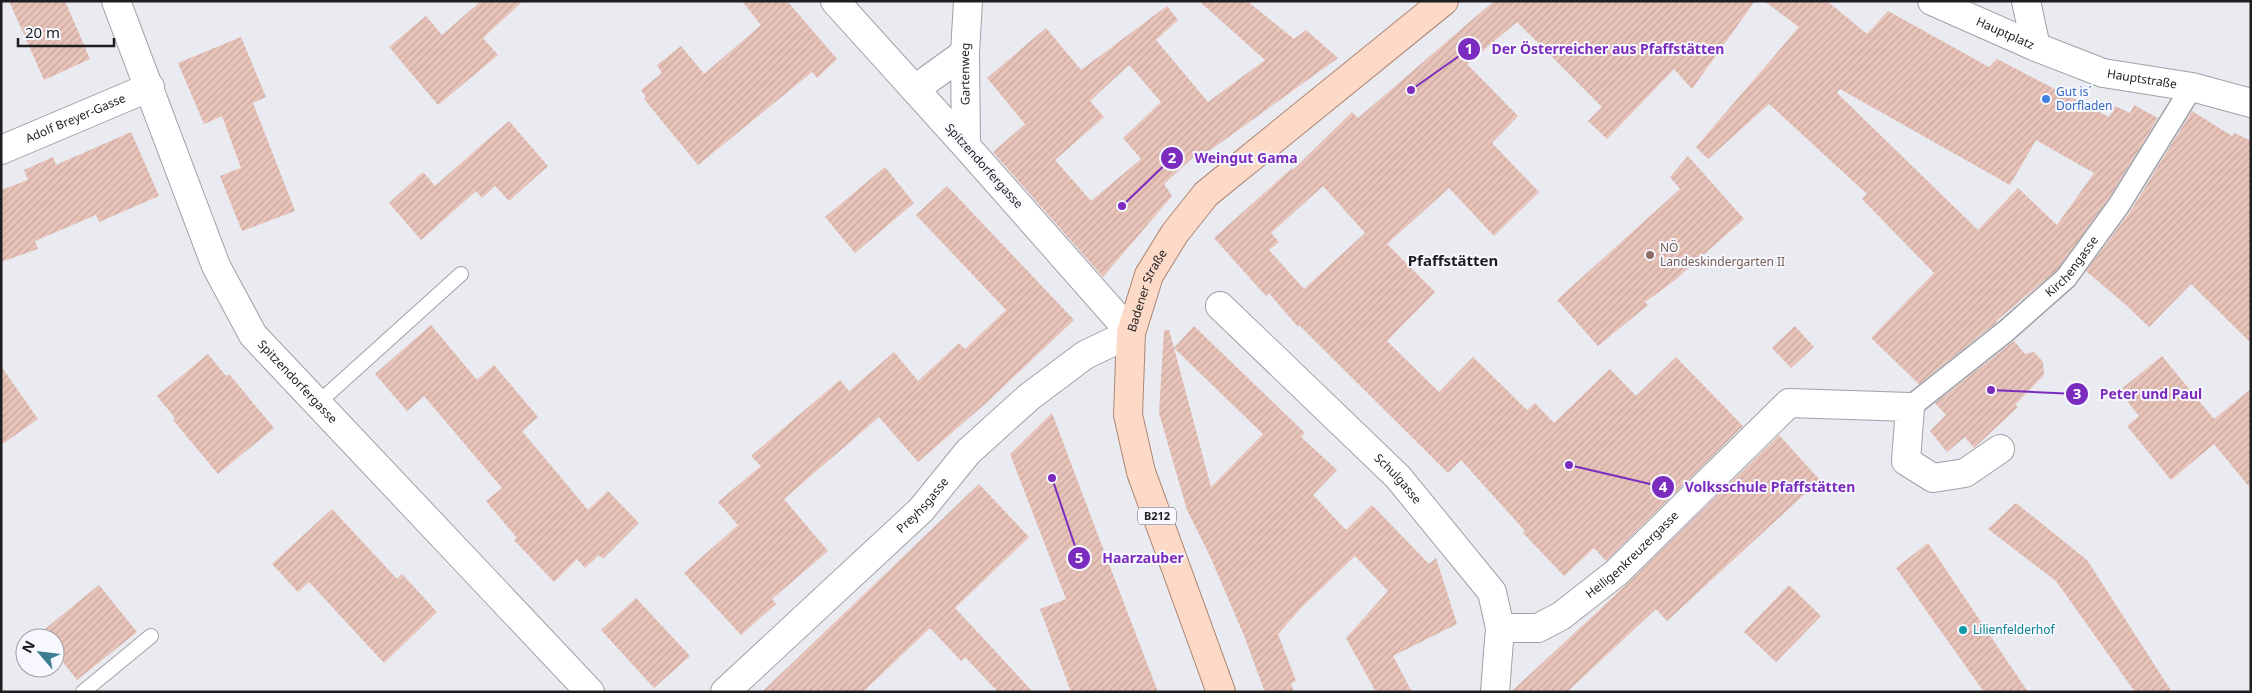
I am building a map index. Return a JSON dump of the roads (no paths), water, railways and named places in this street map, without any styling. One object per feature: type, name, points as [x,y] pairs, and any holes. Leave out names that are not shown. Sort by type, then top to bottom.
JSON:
[{"type":"main road","name":"Badener Straße","points":[[1221,692],[1141,472],[1128,415],[1131,333],[1149,275],[1174,234],[1206,194],[1444,1]]},
{"type":"street","name":"Spitzendorfergasse","points":[[116,1],[216,266],[253,335],[590,692]]},
{"type":"street","name":"Spitzendorfergasse","points":[[835,1],[1131,333]]},
{"type":"street","name":"Gartenweg","points":[[966,146],[965,53],[968,1]]},
{"type":"street","name":"Hauptplatz","points":[[1932,1],[2036,46]]},
{"type":"street","name":"Hauptplatz","points":[[2026,1],[2036,46]]},
{"type":"street","name":"Hauptstraße","points":[[2036,46],[2103,73],[2192,87],[2251,103]]},
{"type":"street","points":[[915,89],[965,53]]},
{"type":"street","name":"Kirchengasse","points":[[1910,408],[2006,331],[2066,278],[2119,205],[2192,87]]},
{"type":"street","name":"Adolf Breyer-Gasse","points":[[1,150],[150,88]]},
{"type":"street","name":"Schulgasse","points":[[1220,306],[1398,476],[1492,592],[1500,628],[1495,692]]},
{"type":"street","name":"Preyhsgasse","points":[[725,692],[921,510],[968,452],[1023,403],[1085,356],[1131,333]]},
{"type":"street","name":"Heiligenkreuzergasse","points":[[1500,628],[1538,628],[1561,616],[1616,573],[1789,403],[1910,408]]},
{"type":"street","points":[[1910,408],[1906,461],[1933,478],[1966,473],[2000,449]]},
{"type":"lane","points":[[318,403],[461,274]]},
{"type":"lane","points":[[83,692],[151,636]]},
{"type":"place","name":"Der Österreicher aus Pfaffstätten","points":[[1411,90]]},
{"type":"place","name":"Gut is´ Dorfladen","points":[[2046,99]]},
{"type":"place","name":"Weingut Gama","points":[[1122,206]]},
{"type":"place","name":"NÖ Landeskindergarten II","points":[[1650,255]]},
{"type":"place","name":"Peter und Paul","points":[[1991,390]]},
{"type":"place","name":"Volksschule Pfaffstätten","points":[[1569,465]]},
{"type":"place","name":"Haarzauber","points":[[1052,478]]},
{"type":"place","name":"Lilienfelderhof","points":[[1963,630]]},
{"type":"district","name":"Pfaffstätten","points":[[1453,261]]}]
